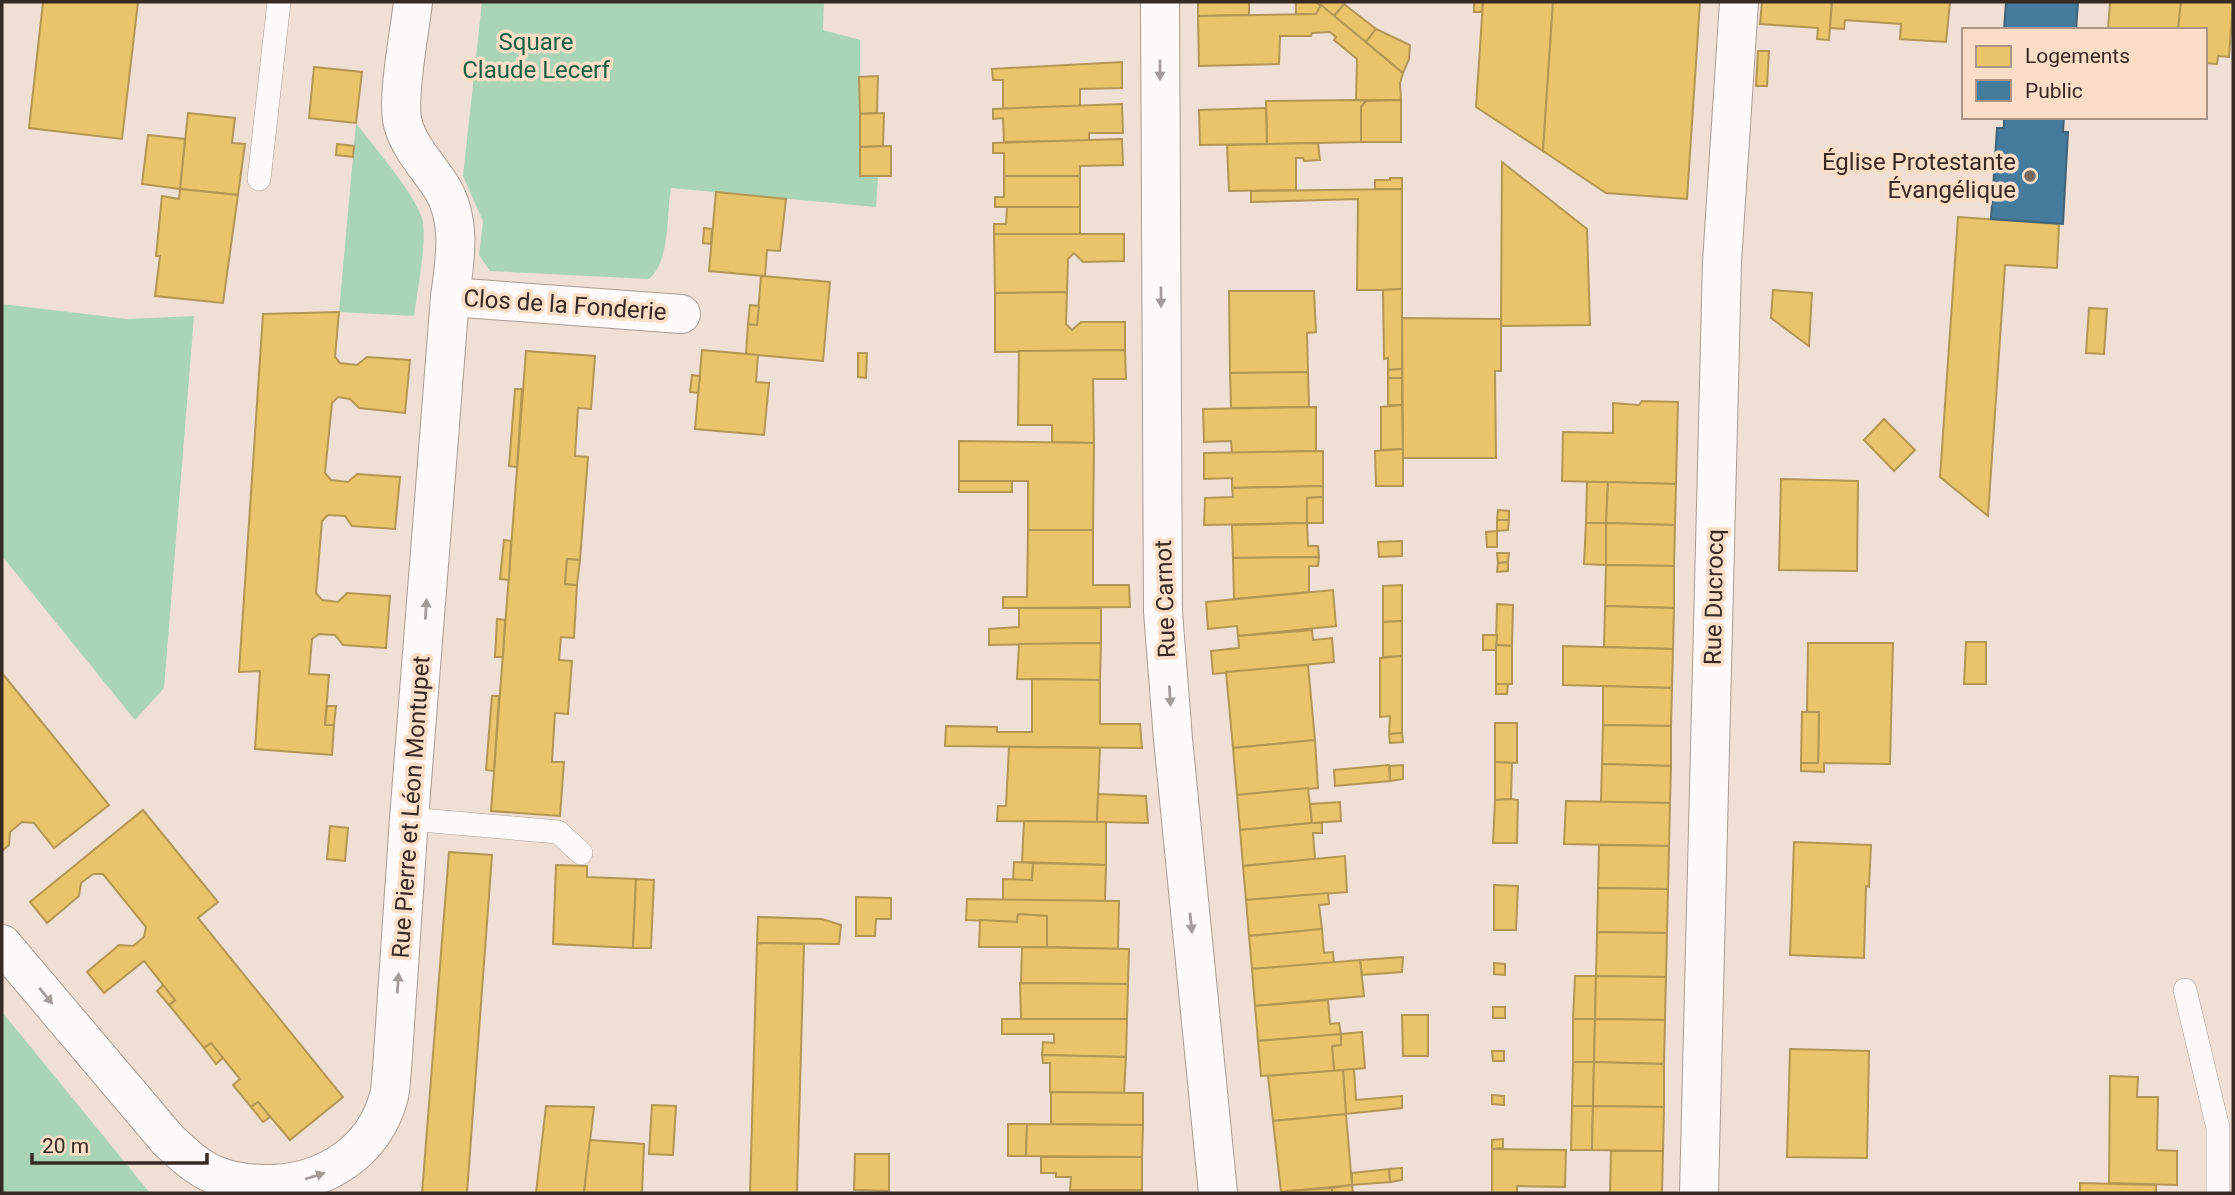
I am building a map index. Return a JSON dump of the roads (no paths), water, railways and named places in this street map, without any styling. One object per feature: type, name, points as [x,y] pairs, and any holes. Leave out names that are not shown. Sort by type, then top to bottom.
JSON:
[{"type":"street","name":"Rue Pierre et Léon Montupet","points":[[2,944],[167,1140],[190,1161],[214,1175],[247,1183],[285,1184],[318,1176],[352,1156],[381,1115],[388,1096],[393,1056],[409,819],[450,297],[456,253],[452,207],[409,141],[402,120],[402,97],[413,2]]},
{"type":"street","name":"Rue Carnot","points":[[1160,2],[1163,612],[1173,739],[1219,1193]]},
{"type":"street","name":"Rue Ducrocq","points":[[1699,1193],[1721,262],[1739,2]]},
{"type":"street","name":"Clos de la Fonderie","points":[[450,297],[681,314]]},
{"type":"lane","points":[[259,179],[279,2]]},
{"type":"lane","points":[[409,819],[558,832],[581,853]]},
{"type":"lane","points":[[2185,990],[2218,1128],[2218,1193]]},
{"type":"place","name":"Église Protestante Évangélique","points":[[2030,176]]},
{"type":"park label","name":"Square Claude Lecerf","points":[[536,56]]}]
